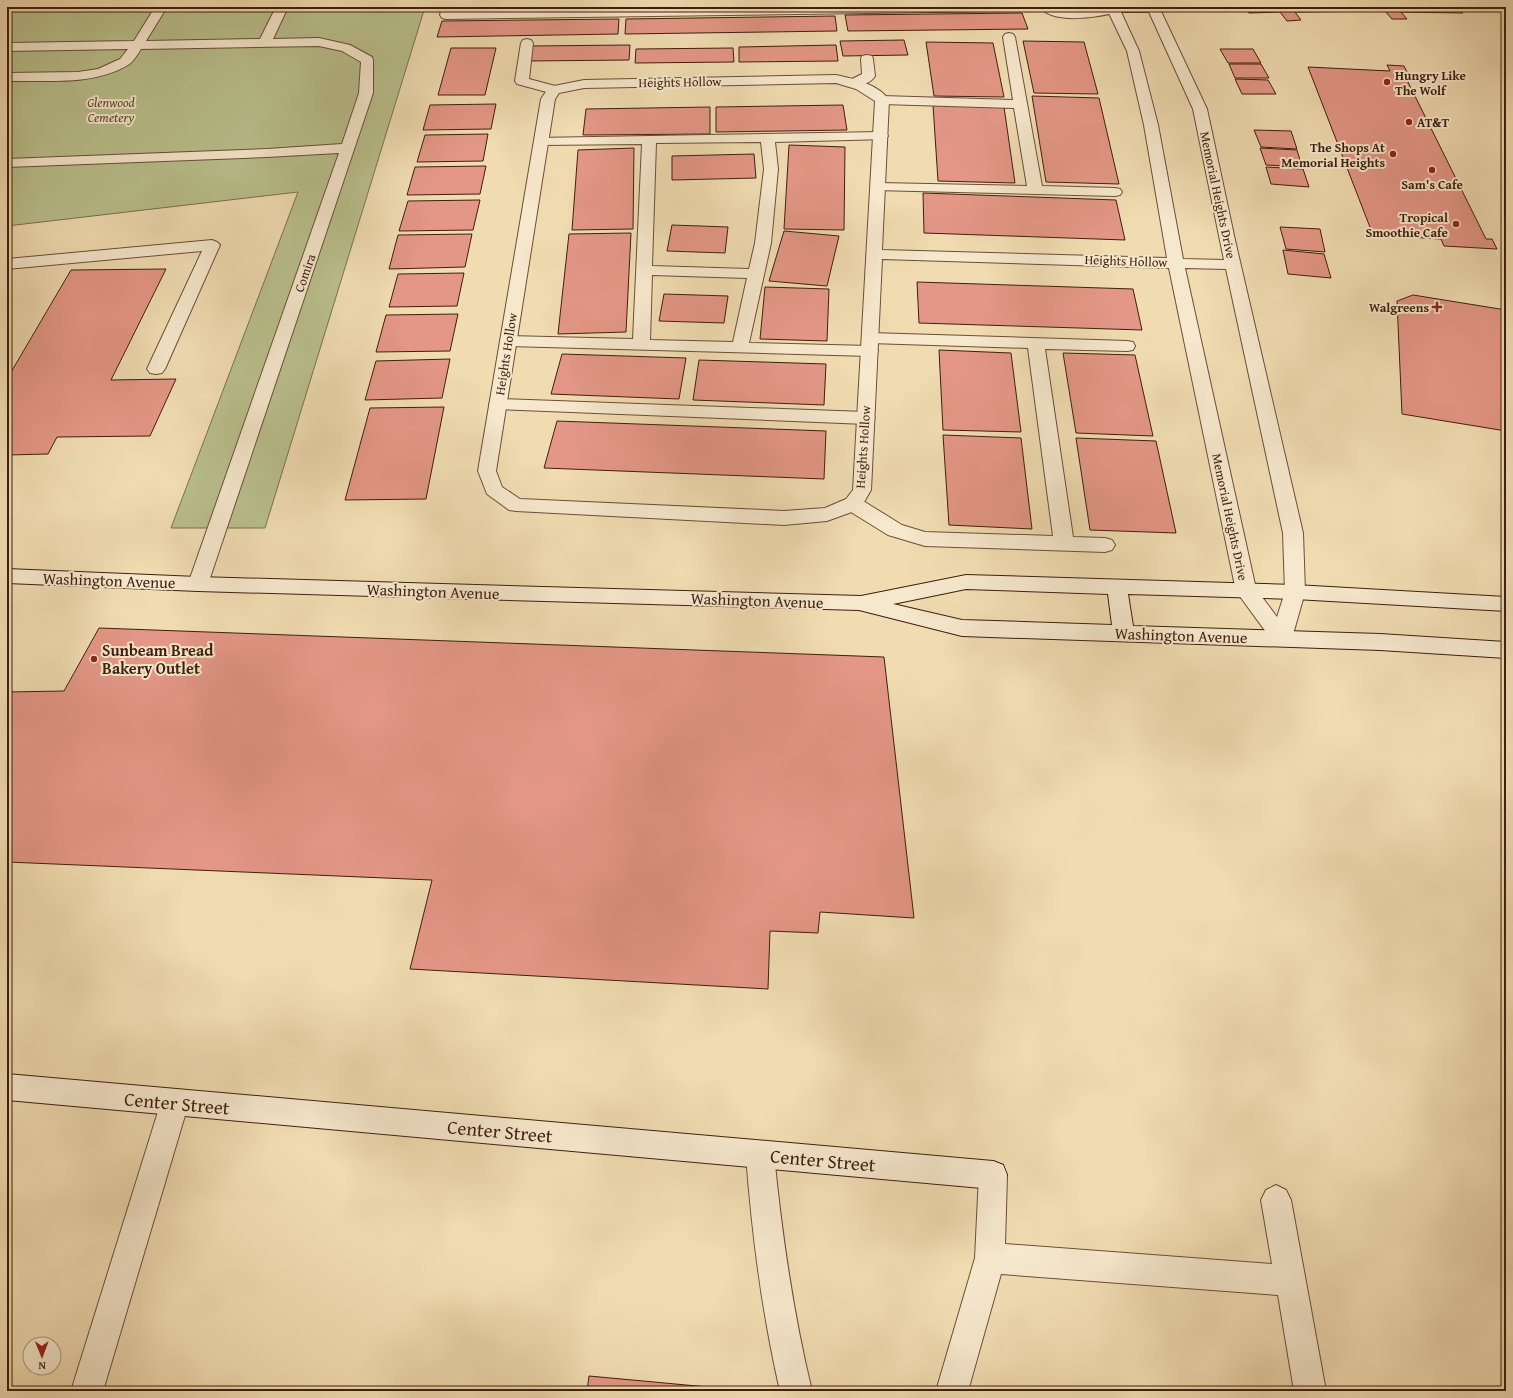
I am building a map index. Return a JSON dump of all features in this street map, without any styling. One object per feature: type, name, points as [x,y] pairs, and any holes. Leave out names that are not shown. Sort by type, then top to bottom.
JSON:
[{"type":"street","points":[[7,77],[78,76],[101,72],[125,62],[137,46],[161,7]]},
{"type":"street","points":[[7,48],[264,44],[282,7]]},
{"type":"street","points":[[448,7],[446,15],[696,9],[1007,7]]},
{"type":"street","points":[[1046,7],[1052,11],[1064,14],[1096,14],[1110,8],[1153,8]]},
{"type":"street","name":"Memorial Heights Drive","points":[[1110,8],[1133,51],[1150,125],[1176,263],[1246,591],[1281,638]]},
{"type":"street","name":"Memorial Heights Drive","points":[[1153,8],[1200,109],[1293,533],[1295,592],[1281,638]]},
{"type":"street","points":[[1009,37],[1035,190]]},
{"type":"street","name":"Comira","points":[[198,584],[366,93],[367,60],[346,48],[319,42],[264,44]]},
{"type":"street","points":[[527,43],[522,81],[554,90]]},
{"type":"street","points":[[855,83],[869,76],[867,59]]},
{"type":"street","name":"Heights Hollow","points":[[836,79],[855,83],[869,89],[882,100],[879,187],[862,490],[853,504],[827,514],[784,518],[516,505],[494,490],[487,470],[548,98],[554,90],[592,83],[836,79]]},
{"type":"street","points":[[882,100],[1020,104]]},
{"type":"street","points":[[541,141],[881,136]]},
{"type":"street","points":[[740,347],[763,243],[771,169],[768,138]]},
{"type":"street","points":[[641,344],[649,140]]},
{"type":"street","points":[[7,163],[267,153],[347,148]]},
{"type":"street","points":[[879,187],[1115,192]]},
{"type":"street","points":[[7,264],[212,245],[156,369]]},
{"type":"street","name":"Heights Hollow","points":[[875,254],[1233,265]]},
{"type":"street","points":[[644,270],[756,274]]},
{"type":"street","points":[[508,341],[740,347],[870,344],[1036,343],[1127,346]]},
{"type":"street","points":[[1036,343],[1064,543]]},
{"type":"street","points":[[498,404],[866,418]]},
{"type":"street","points":[[853,504],[895,530],[925,539],[1106,545]]},
{"type":"street","name":"Washington Avenue","points":[[7,576],[198,584],[859,603],[962,628],[1380,642],[1506,650]]},
{"type":"street","name":"Washington Avenue","points":[[859,603],[966,582],[1295,592],[1506,604]]},
{"type":"street","points":[[1117,587],[1124,634]]},
{"type":"street","name":"Center Street","points":[[7,1087],[993,1175],[990,1258]]},
{"type":"street","points":[[87,1391],[175,1102]]},
{"type":"street","points":[[760,1155],[767,1237],[787,1356],[796,1391]]},
{"type":"street","points":[[1276,1200],[1310,1391]]},
{"type":"street","points":[[952,1391],[990,1258],[1291,1281]]},
{"type":"green space","name":"Glenwood Cemetery","points":[[7,7],[425,7],[265,528],[171,528],[298,192],[7,226]]},
{"type":"building","points":[[1245,7],[1457,7],[1463,13],[1401,12],[1407,19],[1392,19],[1385,11],[1295,12],[1301,20],[1287,21],[1280,12],[1249,13]]},
{"type":"building","points":[[1022,13],[1028,29],[848,31],[845,15]]},
{"type":"building","points":[[835,16],[837,31],[625,34],[626,19]]},
{"type":"building","points":[[619,19],[618,34],[437,37],[442,21]]},
{"type":"building","points":[[904,40],[908,55],[843,56],[840,41]]},
{"type":"building","points":[[1023,41],[1084,42],[1098,94],[1034,93]]},
{"type":"building","points":[[926,42],[993,43],[1004,97],[934,96]]},
{"type":"building","points":[[630,45],[629,60],[527,61],[530,46]]},
{"type":"building","points":[[836,45],[838,61],[739,62],[739,47]]},
{"type":"building","points":[[451,48],[496,48],[485,95],[438,95]]},
{"type":"building","points":[[733,48],[734,62],[635,63],[636,49]]},
{"type":"building","points":[[1220,49],[1253,49],[1261,63],[1228,63]]},
{"type":"building","points":[[1229,64],[1261,64],[1269,78],[1235,78]]},
{"type":"building","name":"The Shops At Memorial Heights","points":[[1387,65],[1404,66],[1408,74],[1404,74],[1486,239],[1492,239],[1497,249],[1444,246],[1441,239],[1373,235],[1308,67],[1390,71]]},
{"type":"building","points":[[1235,79],[1268,80],[1276,94],[1242,94]]},
{"type":"building","points":[[1032,96],[1099,98],[1119,184],[1046,182]]},
{"type":"building","points":[[496,104],[491,129],[423,130],[430,105]]},
{"type":"building","points":[[843,105],[847,130],[716,132],[716,107]]},
{"type":"building","points":[[933,105],[1004,107],[1015,183],[938,181]]},
{"type":"building","points":[[710,107],[710,134],[583,135],[586,109]]},
{"type":"building","points":[[1254,130],[1291,131],[1297,149],[1261,147]]},
{"type":"building","points":[[488,134],[483,161],[417,162],[425,135]]},
{"type":"building","points":[[789,145],[845,147],[844,230],[784,229]]},
{"type":"building","points":[[634,148],[633,229],[572,230],[578,150]]},
{"type":"building","points":[[1260,148],[1297,150],[1302,167],[1266,165]]},
{"type":"building","points":[[754,154],[756,178],[672,180],[672,156]]},
{"type":"building","points":[[486,166],[480,194],[407,195],[415,167]]},
{"type":"building","points":[[1266,167],[1303,169],[1309,187],[1271,184]]},
{"type":"building","points":[[923,193],[1116,200],[1125,240],[924,233]]},
{"type":"building","points":[[480,200],[473,230],[399,231],[408,201]]},
{"type":"building","points":[[672,225],[728,227],[725,253],[667,251]]},
{"type":"building","points":[[1280,227],[1320,229],[1325,252],[1286,249]]},
{"type":"building","points":[[784,231],[839,236],[827,286],[769,281]]},
{"type":"building","points":[[631,233],[626,332],[558,334],[569,234]]},
{"type":"building","points":[[472,234],[465,267],[389,269],[398,235]]},
{"type":"building","points":[[1283,250],[1324,254],[1331,278],[1288,274]]},
{"type":"building","points":[[166,269],[111,380],[176,379],[150,436],[57,437],[48,454],[7,455],[7,379],[71,270]]},
{"type":"building","points":[[464,273],[457,306],[389,307],[398,274]]},
{"type":"building","points":[[917,282],[1133,289],[1142,330],[919,323]]},
{"type":"building","points":[[765,287],[829,289],[827,341],[760,339]]},
{"type":"building","points":[[664,294],[728,296],[724,323],[659,321]]},
{"type":"building","name":"Walgreens","points":[[1413,295],[1506,310],[1506,431],[1402,414],[1397,301]]},
{"type":"building","points":[[458,314],[450,351],[376,352],[386,315]]},
{"type":"building","points":[[939,350],[1011,353],[1021,432],[943,430]]},
{"type":"building","points":[[1063,353],[1135,355],[1153,436],[1076,433]]},
{"type":"building","points":[[562,354],[686,358],[679,399],[551,394]]},
{"type":"building","points":[[450,359],[442,398],[365,400],[376,361]]},
{"type":"building","points":[[699,360],[826,364],[824,405],[693,400]]},
{"type":"building","points":[[444,407],[426,499],[345,500],[370,408]]},
{"type":"building","points":[[557,421],[826,431],[824,479],[544,468]]},
{"type":"building","points":[[943,435],[1021,438],[1032,529],[949,525]]},
{"type":"building","points":[[1076,438],[1156,441],[1176,533],[1090,530]]},
{"type":"building","points":[[99,628],[884,657],[914,918],[820,912],[818,933],[770,931],[768,989],[410,969],[432,880],[7,862],[7,692],[64,691]]},
{"type":"building","points":[[589,1376],[751,1391],[587,1391]]},
{"type":"place","name":"Hungry Like The Wolf","points":[[1387,82]]},
{"type":"place","name":"AT&T","points":[[1409,122]]},
{"type":"place","name":"The Shops At Memorial Heights","points":[[1393,154]]},
{"type":"place","name":"Sam's Cafe","points":[[1432,170]]},
{"type":"place","name":"Tropical Smoothie Cafe","points":[[1456,224]]},
{"type":"place","name":"Walgreens","points":[[1437,307]]},
{"type":"place","name":"Sunbeam Bread Bakery Outlet","points":[[94,659]]}]
